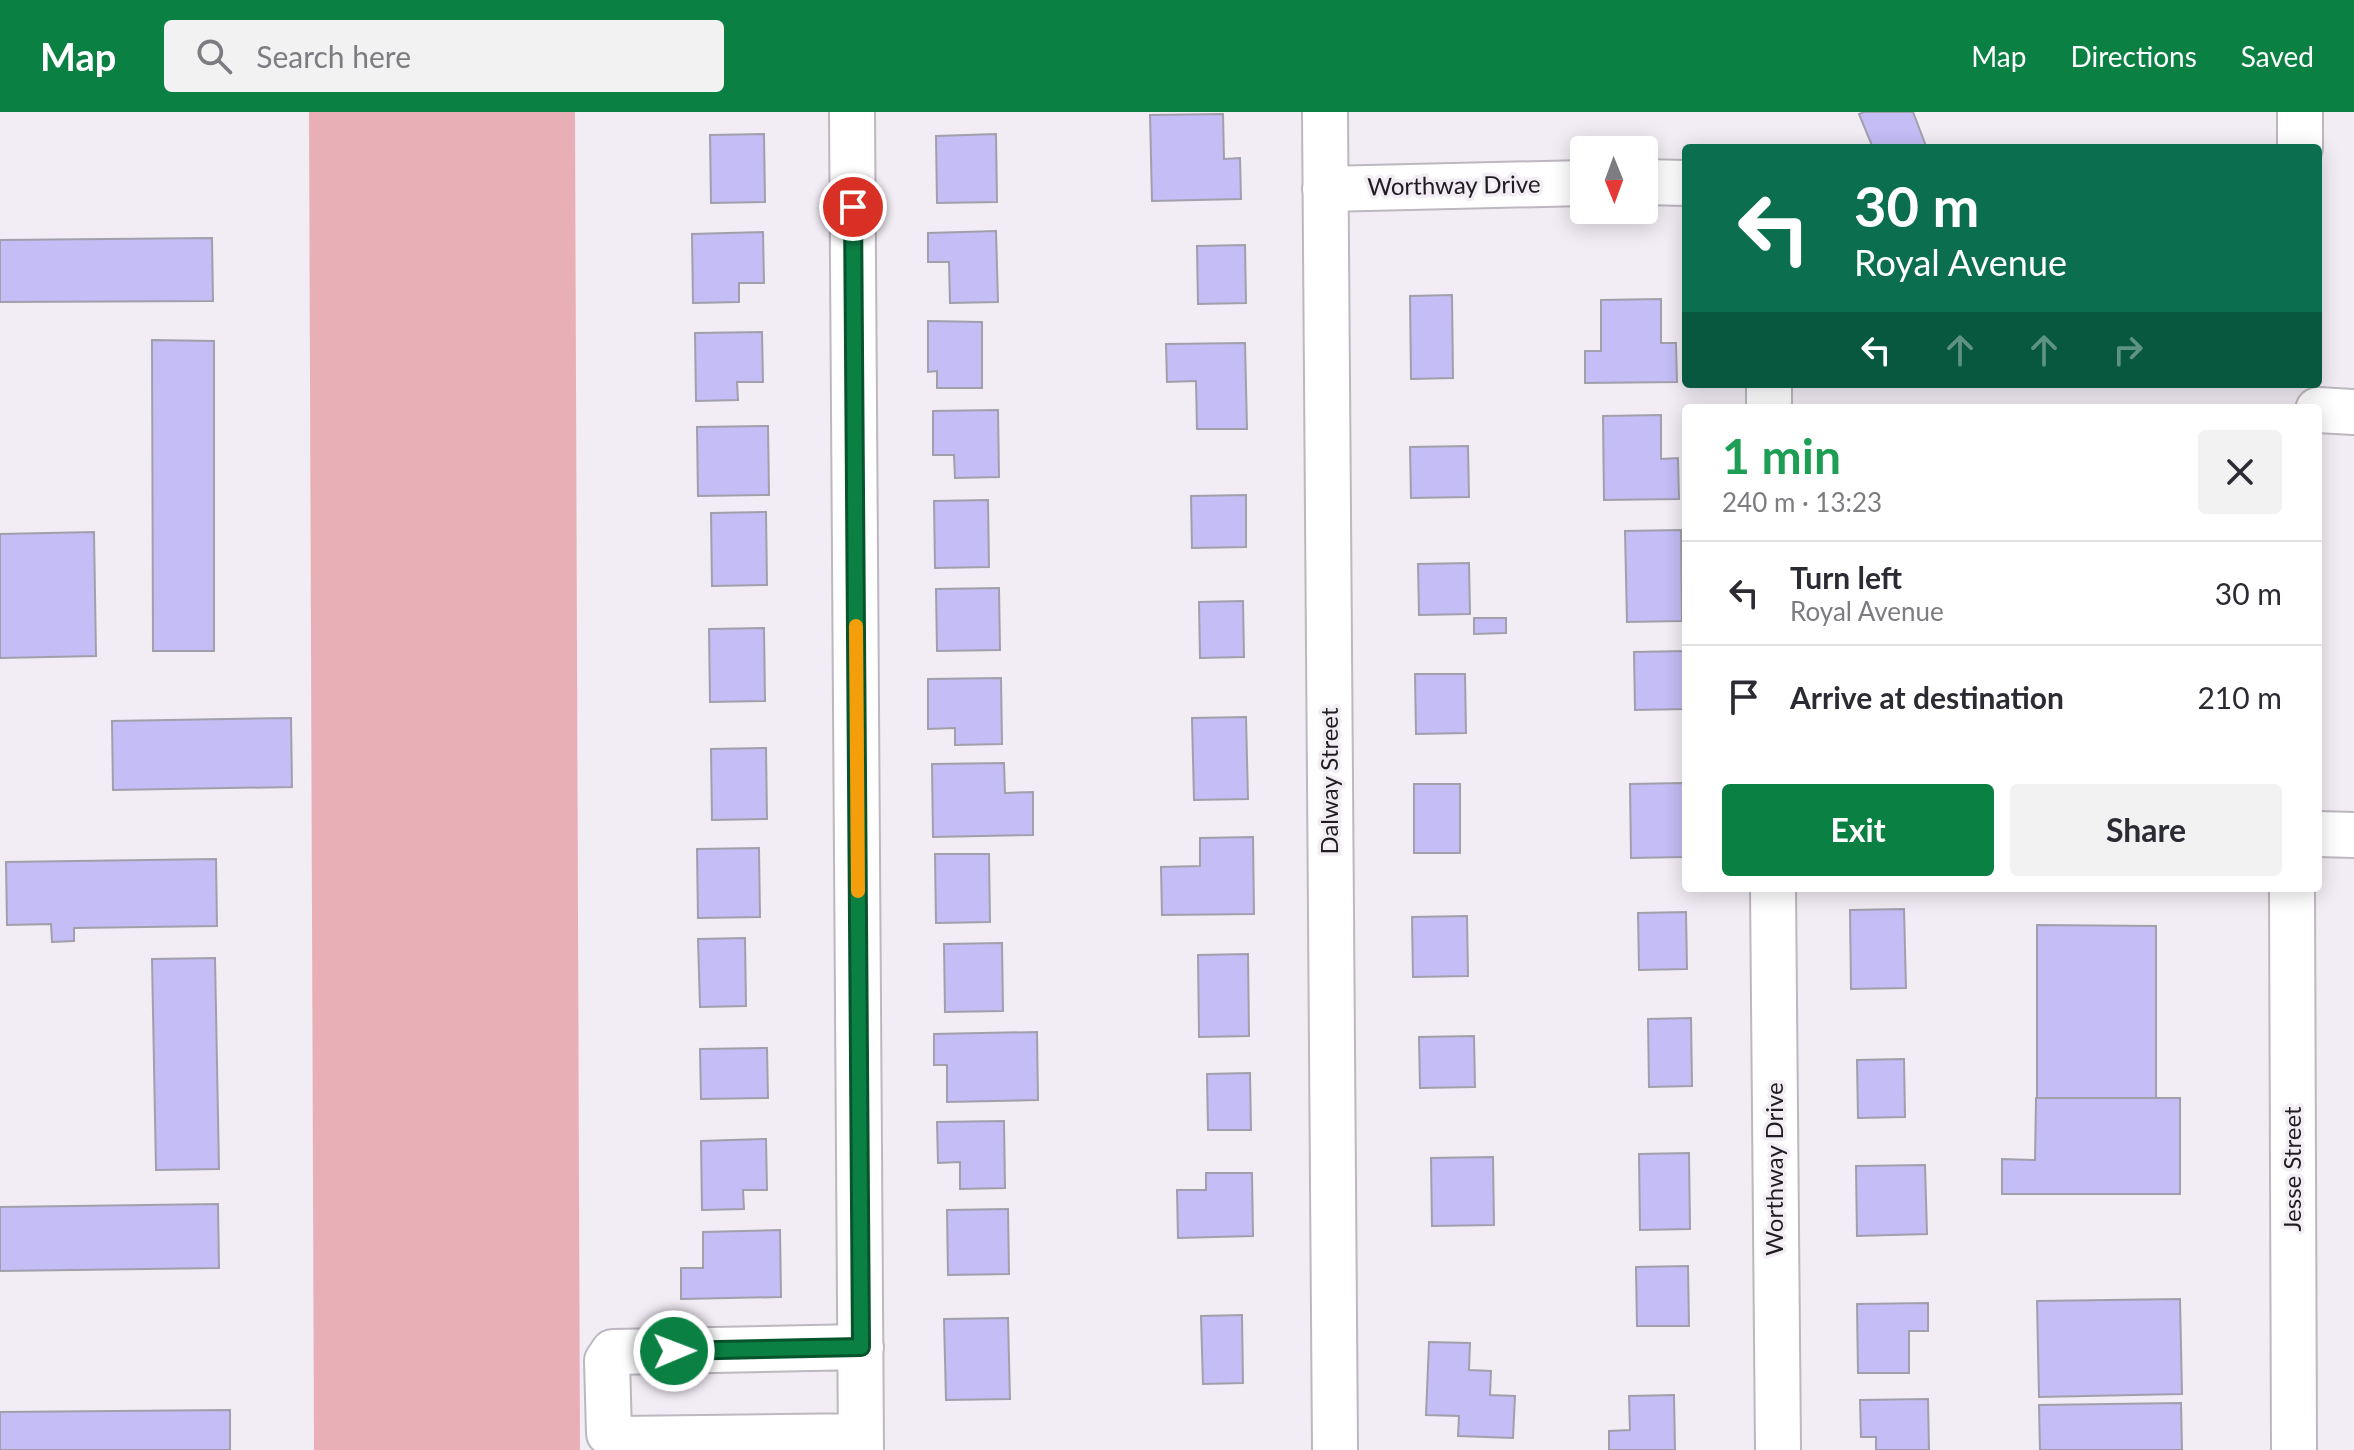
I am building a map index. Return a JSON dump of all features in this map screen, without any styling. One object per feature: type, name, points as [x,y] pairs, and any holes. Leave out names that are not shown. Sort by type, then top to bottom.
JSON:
[{"type":"street","points":[[852,112],[861,1347],[861,1443],[619,1439],[609,1433],[607,1361],[613,1352],[861,1347]]},
{"type":"street","name":"Dalway Street","points":[[1325,112],[1335,1450]]},
{"type":"street","points":[[2300,112],[2300,144]]},
{"type":"street","points":[[1658,182],[1682,183]]},
{"type":"street","name":"Worthway Drive","points":[[1325,189],[1570,183]]},
{"type":"street","points":[[2322,410],[2354,412]]},
{"type":"street","points":[[2322,834],[2354,835]]},
{"type":"street","name":"Worthway Drive","points":[[1773,892],[1778,1450]]},
{"type":"street","name":"Jesse Street","points":[[2292,892],[2294,1450]]},
{"type":"shaded area","points":[[309,112],[575,112],[580,1450],[314,1450]]},
{"type":"building","points":[[1913,112],[1925,144],[1871,144],[1859,114]]},
{"type":"building","points":[[1223,114],[1224,159],[1240,158],[1241,199],[1152,201],[1150,115]]},
{"type":"building","points":[[764,134],[765,202],[711,203],[710,135]]},
{"type":"building","points":[[996,134],[997,202],[937,203],[936,136]]},
{"type":"building","points":[[996,231],[998,302],[950,303],[949,262],[928,262],[928,233]]},
{"type":"building","points":[[763,232],[764,283],[739,283],[739,302],[693,303],[692,234]]},
{"type":"building","points":[[212,238],[213,301],[0,302],[0,240]]},
{"type":"building","points":[[1245,245],[1246,303],[1198,304],[1197,246]]},
{"type":"building","points":[[1452,295],[1453,378],[1411,379],[1410,296]]},
{"type":"building","points":[[1661,299],[1661,343],[1676,343],[1677,382],[1585,383],[1585,351],[1601,351],[1601,300]]},
{"type":"building","points":[[928,321],[982,322],[982,388],[937,388],[937,371],[928,372]]},
{"type":"building","points":[[762,332],[763,382],[737,382],[738,400],[696,401],[695,333]]},
{"type":"building","points":[[152,340],[214,341],[214,651],[153,651]]},
{"type":"building","points":[[1245,343],[1247,429],[1197,429],[1196,381],[1167,382],[1166,344]]},
{"type":"building","points":[[998,410],[999,477],[955,478],[954,455],[933,455],[933,411]]},
{"type":"building","points":[[1661,415],[1661,459],[1678,458],[1679,499],[1604,500],[1603,416]]},
{"type":"building","points":[[768,426],[769,495],[698,496],[697,427]]},
{"type":"building","points":[[1468,446],[1469,497],[1411,498],[1410,447]]},
{"type":"building","points":[[1246,495],[1246,547],[1192,548],[1191,496]]},
{"type":"building","points":[[988,500],[989,567],[935,568],[934,501]]},
{"type":"building","points":[[766,512],[767,585],[712,586],[711,513]]},
{"type":"building","points":[[1681,530],[1682,621],[1627,622],[1625,531]]},
{"type":"building","points":[[94,532],[96,656],[0,658],[0,534]]},
{"type":"building","points":[[1469,563],[1470,614],[1419,615],[1418,564]]},
{"type":"building","points":[[999,588],[1000,650],[937,651],[936,589]]},
{"type":"building","points":[[1243,601],[1244,657],[1200,658],[1199,602]]},
{"type":"building","points":[[1474,618],[1506,618],[1506,633],[1474,634]]},
{"type":"building","points":[[764,628],[765,701],[710,702],[709,629]]},
{"type":"building","points":[[1682,651],[1682,709],[1635,710],[1634,652]]},
{"type":"building","points":[[1415,674],[1465,674],[1466,733],[1416,734]]},
{"type":"building","points":[[1001,678],[1002,744],[955,745],[955,728],[928,729],[928,679]]},
{"type":"building","points":[[1246,717],[1248,799],[1194,800],[1192,718]]},
{"type":"building","points":[[291,718],[292,787],[113,790],[112,721]]},
{"type":"building","points":[[766,748],[767,819],[712,820],[711,749]]},
{"type":"building","points":[[1004,763],[1005,793],[1033,792],[1033,835],[933,837],[932,764]]},
{"type":"building","points":[[1682,783],[1682,857],[1631,858],[1630,784]]},
{"type":"building","points":[[1414,784],[1460,784],[1460,853],[1414,853]]},
{"type":"building","points":[[1253,837],[1254,914],[1162,915],[1161,867],[1200,866],[1200,838]]},
{"type":"building","points":[[759,848],[760,917],[698,918],[697,849]]},
{"type":"building","points":[[935,854],[989,854],[990,922],[936,923]]},
{"type":"building","points":[[216,859],[217,926],[74,928],[74,941],[52,942],[51,924],[7,925],[6,862]]},
{"type":"building","points":[[1904,909],[1906,988],[1851,989],[1850,910]]},
{"type":"building","points":[[1686,912],[1687,969],[1639,970],[1638,913]]},
{"type":"building","points":[[1467,916],[1468,976],[1413,977],[1412,917]]},
{"type":"building","points":[[2037,925],[2156,926],[2156,1098],[2037,1098]]},
{"type":"building","points":[[745,938],[746,1006],[700,1007],[698,939]]},
{"type":"building","points":[[1002,943],[1003,1011],[945,1012],[944,944]]},
{"type":"building","points":[[1248,954],[1249,1036],[1199,1037],[1198,955]]},
{"type":"building","points":[[215,958],[219,1169],[156,1170],[152,959]]},
{"type":"building","points":[[1691,1018],[1692,1086],[1649,1087],[1648,1019]]},
{"type":"building","points":[[1037,1032],[1038,1100],[947,1102],[947,1065],[934,1065],[934,1034]]},
{"type":"building","points":[[1474,1036],[1475,1087],[1420,1088],[1419,1037]]},
{"type":"building","points":[[767,1048],[768,1098],[701,1099],[700,1049]]},
{"type":"building","points":[[1904,1059],[1905,1117],[1858,1118],[1857,1060]]},
{"type":"building","points":[[1250,1073],[1251,1130],[1208,1130],[1207,1074]]},
{"type":"building","points":[[2036,1098],[2180,1098],[2180,1194],[2002,1194],[2002,1159],[2035,1160]]},
{"type":"building","points":[[1004,1121],[1005,1188],[960,1189],[960,1162],[938,1163],[937,1122]]},
{"type":"building","points":[[766,1139],[767,1190],[743,1190],[744,1209],[702,1210],[701,1141]]},
{"type":"building","points":[[1689,1153],[1690,1229],[1640,1230],[1639,1154]]},
{"type":"building","points":[[1493,1157],[1494,1225],[1432,1226],[1431,1158]]},
{"type":"building","points":[[1925,1165],[1927,1234],[1857,1236],[1856,1166]]},
{"type":"building","points":[[1206,1173],[1252,1173],[1253,1236],[1178,1238],[1177,1190],[1206,1190]]},
{"type":"building","points":[[218,1204],[219,1268],[0,1271],[0,1207]]},
{"type":"building","points":[[1008,1209],[1009,1274],[948,1275],[947,1210]]},
{"type":"building","points":[[780,1230],[781,1297],[681,1299],[681,1268],[703,1268],[703,1232]]},
{"type":"building","points":[[1688,1266],[1689,1326],[1637,1326],[1636,1267]]},
{"type":"building","points":[[2180,1299],[2182,1394],[2039,1397],[2037,1301]]},
{"type":"building","points":[[1928,1303],[1928,1331],[1909,1331],[1909,1373],[1858,1373],[1857,1304]]},
{"type":"building","points":[[1242,1315],[1243,1383],[1203,1384],[1201,1316]]},
{"type":"building","points":[[1008,1318],[1010,1399],[946,1400],[944,1319]]},
{"type":"building","points":[[1429,1342],[1470,1343],[1469,1370],[1491,1371],[1490,1395],[1515,1396],[1513,1438],[1458,1436],[1459,1416],[1426,1415]]},
{"type":"building","points":[[1674,1395],[1675,1450],[1609,1450],[1609,1431],[1630,1430],[1629,1396]]},
{"type":"building","points":[[1928,1399],[1929,1450],[1876,1450],[1876,1437],[1861,1437],[1860,1400]]},
{"type":"building","points":[[2181,1403],[2182,1450],[2040,1450],[2039,1405]]},
{"type":"building","points":[[230,1410],[230,1450],[0,1450],[0,1412]]},
{"type":"slow traffic","points":[[856,626],[858,891]]},
{"type":"route","points":[[674,1351],[861,1347],[853,207]]}]
